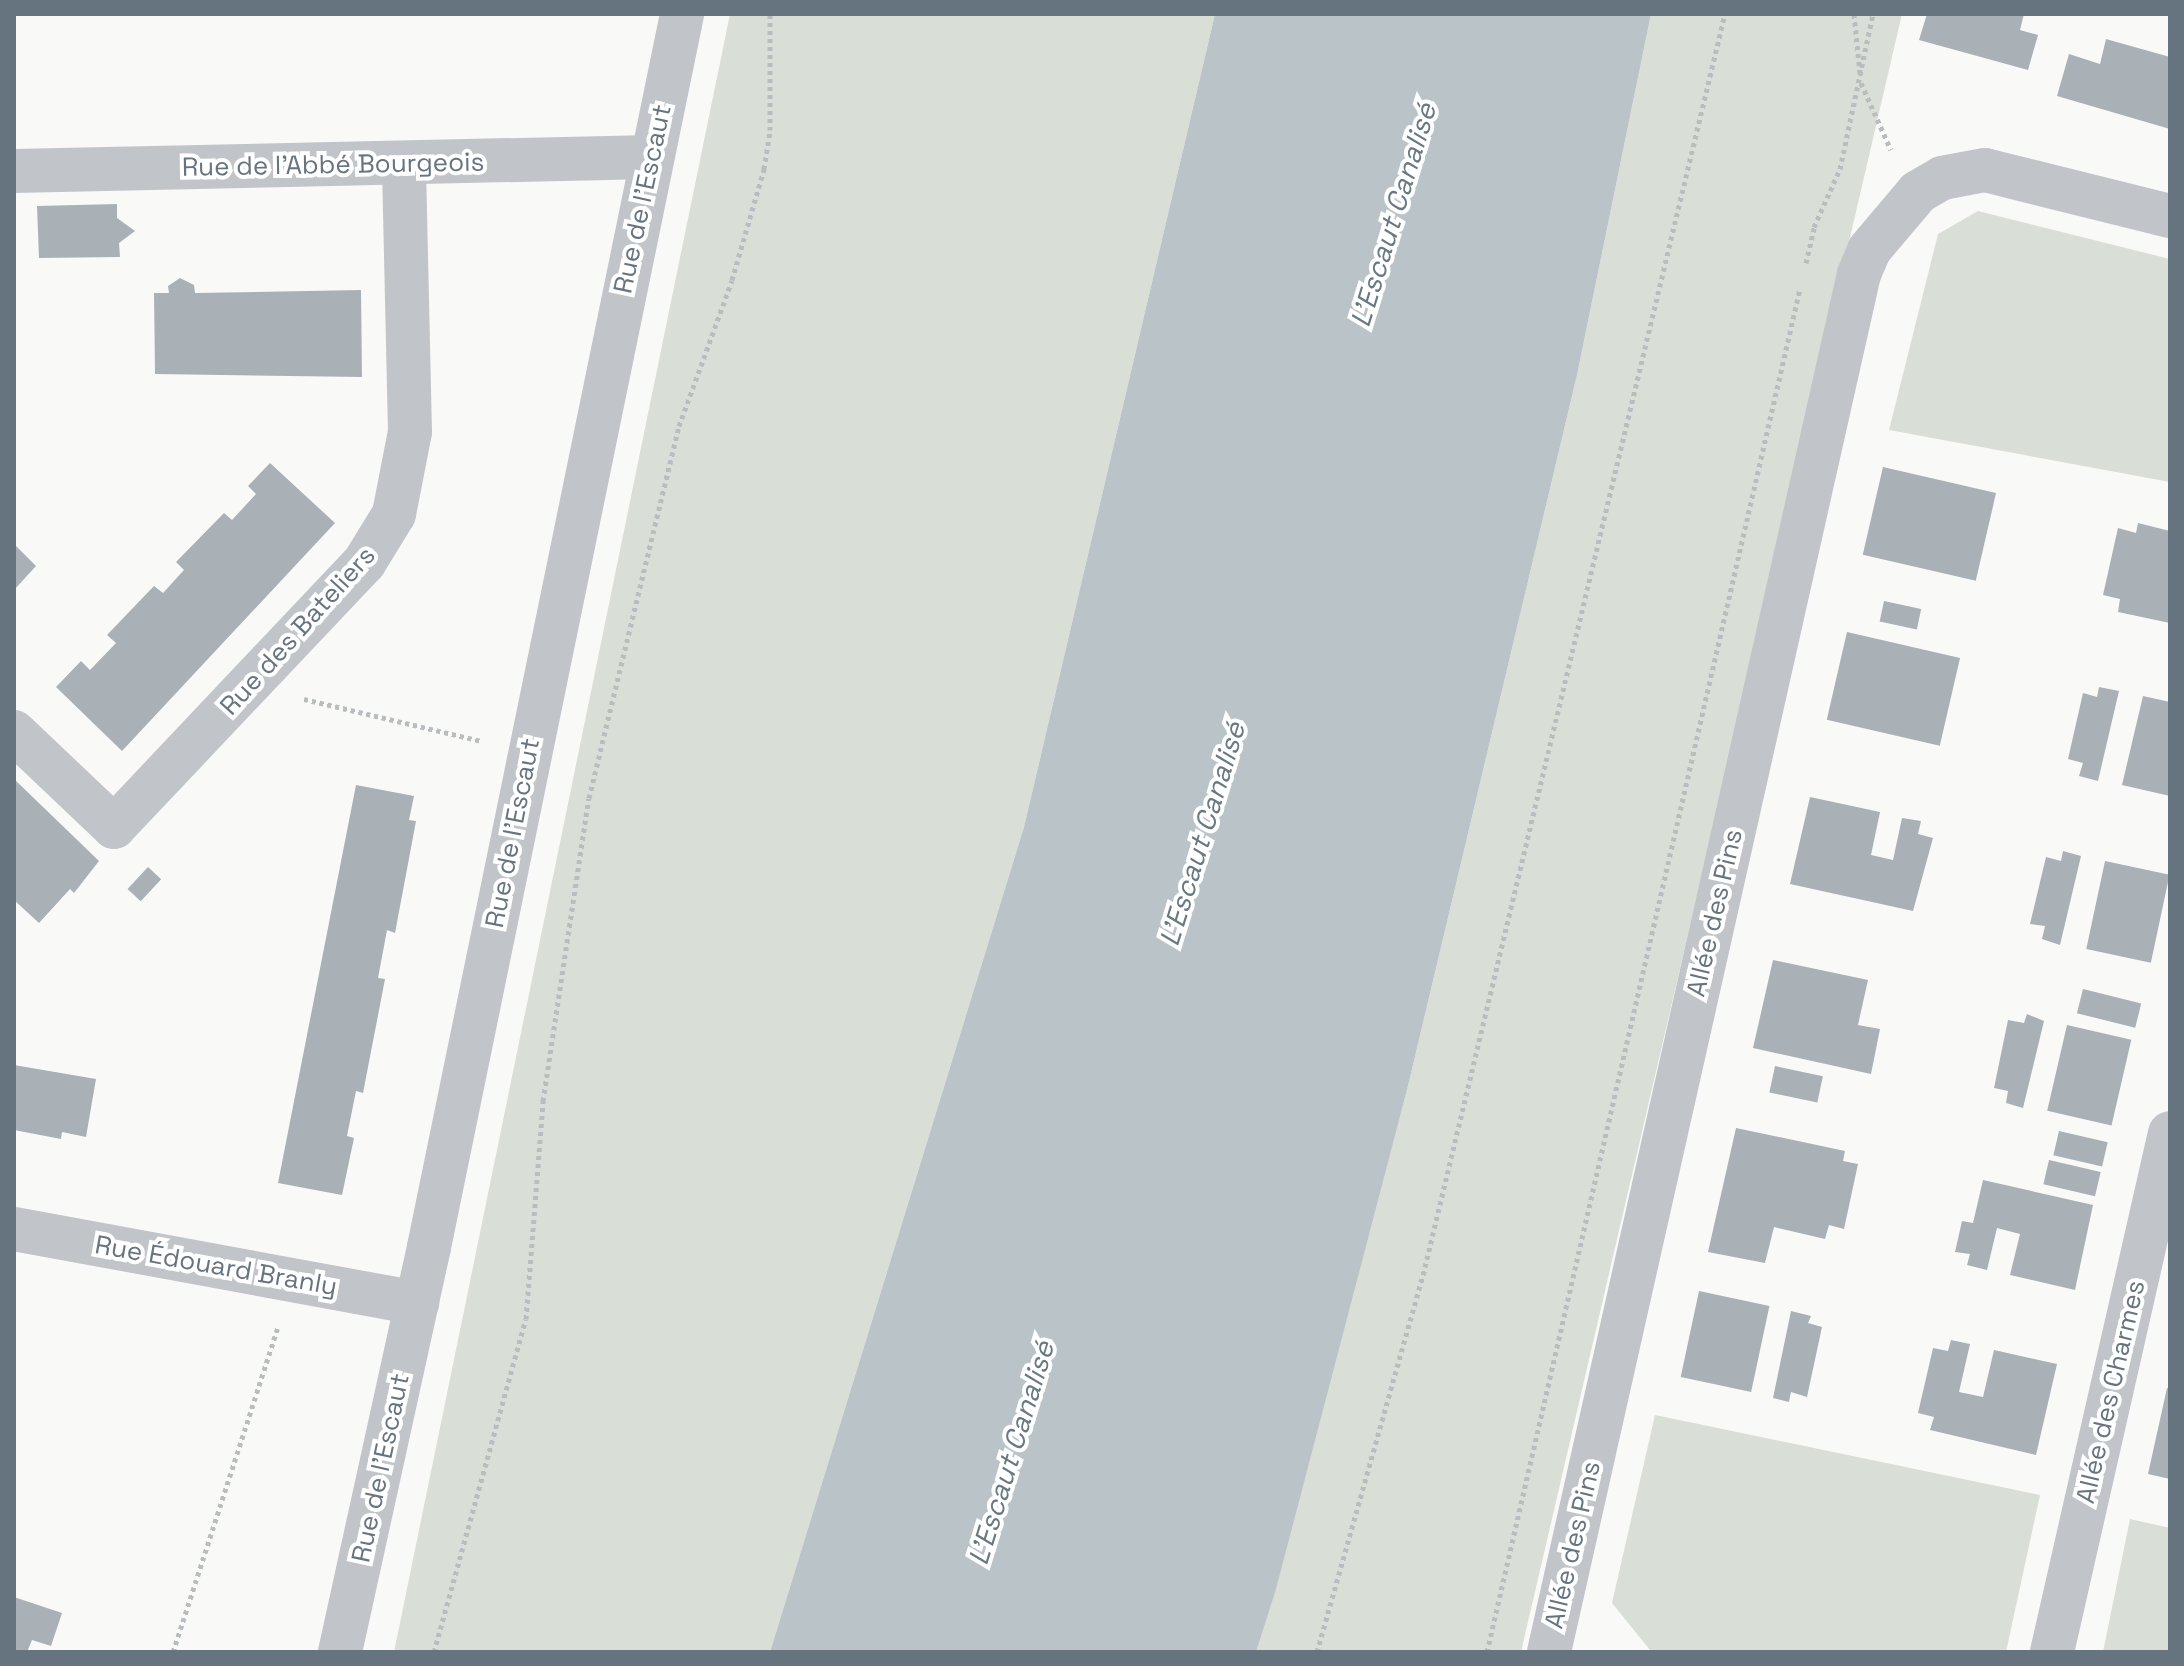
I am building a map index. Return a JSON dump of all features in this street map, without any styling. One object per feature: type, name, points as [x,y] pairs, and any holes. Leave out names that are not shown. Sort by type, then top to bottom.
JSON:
[{"type":"street","name":"Rue de l'Escaut","points":[[340,1652],[417,1303],[682,14]]},
{"type":"street","name":"Rue de l'Abbé Bourgeois","points":[[14,171],[652,157]]},
{"type":"street","name":"Rue des Bateliers","points":[[14,732],[114,827],[251,687],[364,563],[398,500],[410,432],[404,163]]},
{"type":"street","points":[[1918,192],[1942,178],[1985,170],[2170,216]]},
{"type":"street","name":"Allée des Pins","points":[[1549,1652],[1859,274],[1881,230],[1918,192]]},
{"type":"street","name":"Allée des Charmes","points":[[2052,1652],[2170,1133]]},
{"type":"street","name":"Rue Édouard Branly","points":[[14,1229],[417,1303]]},
{"type":"path","points":[[434,1652],[526,1319],[543,1101],[589,798],[668,467],[764,169],[771,102],[770,14]]},
{"type":"path","points":[[1317,1652],[1425,1267],[1725,14]]},
{"type":"path","points":[[1854,14],[1861,80],[1880,133],[1918,192]]},
{"type":"path","points":[[1487,1652],[1814,227],[1840,169],[1873,14]]},
{"type":"path","points":[[251,687],[529,752]]},
{"type":"path","points":[[173,1652],[294,1279]]},
{"type":"shaded area","points":[[730,14],[1215,14],[1024,827],[770,1652],[394,1652]]},
{"type":"shaded area","points":[[1651,14],[1902,14],[1521,1652],[1256,1652],[1408,1086],[1577,375]]},
{"type":"shaded area","points":[[1978,211],[2170,259],[2170,482],[1889,430],[1938,234]]},
{"type":"shaded area","points":[[1655,1415],[2040,1495],[2006,1652],[1650,1650],[1612,1603]]},
{"type":"shaded area","points":[[2130,1519],[2170,1528],[2170,1652],[2103,1652]]},
{"type":"water","name":"L'Escaut Canalisé","points":[[1215,14],[1651,14],[1577,375],[1408,1086],[1276,1589],[1256,1652],[770,1652],[1024,827]]},
{"type":"building","points":[[1927,14],[2024,14],[2020,30],[2038,35],[2028,70],[1919,40]]},
{"type":"building","points":[[2106,39],[2170,57],[2170,129],[2057,96],[2069,54],[2100,64]]},
{"type":"building","points":[[117,204],[117,218],[135,231],[119,243],[120,257],[39,258],[37,206]]},
{"type":"building","points":[[180,278],[194,285],[195,293],[361,290],[362,377],[155,374],[154,293],[169,293],[168,286]]},
{"type":"building","points":[[270,463],[335,523],[122,751],[56,687],[81,661],[90,670],[116,643],[107,635],[154,586],[163,593],[184,570],[176,562],[224,513],[232,520],[256,494],[248,486]]},
{"type":"building","points":[[1883,467],[1996,493],[1976,581],[1863,555]]},
{"type":"building","points":[[2138,523],[2170,531],[2170,623],[2118,612],[2120,599],[2103,595],[2118,528],[2136,533]]},
{"type":"building","points":[[14,544],[36,566],[14,590]]},
{"type":"building","points":[[1884,601],[1921,609],[1917,629],[1880,622]]},
{"type":"building","points":[[1847,632],[1960,658],[1940,746],[1827,720]]},
{"type":"building","points":[[2099,687],[2119,691],[2098,781],[2079,776],[2083,763],[2068,759],[2083,693],[2097,697]]},
{"type":"building","points":[[2143,696],[2170,702],[2170,796],[2122,785]]},
{"type":"building","points":[[14,779],[99,861],[74,893],[70,889],[39,923],[14,900]]},
{"type":"building","points":[[356,785],[414,796],[409,820],[416,821],[395,933],[387,930],[378,978],[385,979],[363,1093],[356,1091],[347,1136],[354,1138],[342,1195],[278,1183]]},
{"type":"building","points":[[1810,797],[1880,812],[1871,855],[1893,860],[1902,818],[1921,821],[1918,834],[1933,838],[1913,911],[1790,884]]},
{"type":"building","points":[[2063,851],[2081,856],[2060,945],[2042,939],[2045,926],[2030,924],[2046,857],[2061,861]]},
{"type":"building","points":[[2105,861],[2170,875],[2151,963],[2086,949]]},
{"type":"building","points":[[148,867],[161,879],[141,901],[128,889]]},
{"type":"building","points":[[1773,960],[1868,980],[1858,1025],[1880,1029],[1871,1074],[1753,1048]]},
{"type":"building","points":[[2083,989],[2141,1004],[2135,1028],[2077,1013]]},
{"type":"building","points":[[2027,1014],[2044,1021],[2023,1108],[2006,1103],[2008,1091],[1994,1088],[2008,1020],[2024,1023]]},
{"type":"building","points":[[2067,1025],[2131,1040],[2112,1126],[2047,1111]]},
{"type":"building","points":[[14,1065],[96,1079],[86,1137],[62,1132],[61,1139],[14,1130]]},
{"type":"building","points":[[1775,1066],[1823,1076],[1817,1103],[1769,1092]]},
{"type":"building","points":[[1736,1128],[1845,1151],[1843,1161],[1858,1164],[1844,1229],[1829,1225],[1825,1239],[1774,1227],[1765,1263],[1708,1252]]},
{"type":"building","points":[[2059,1131],[2108,1142],[2102,1167],[2053,1155]]},
{"type":"building","points":[[2049,1160],[2101,1172],[2095,1196],[2043,1184]]},
{"type":"building","points":[[1983,1180],[2093,1205],[2075,1290],[2010,1275],[2020,1234],[1997,1228],[1987,1270],[1967,1265],[1970,1254],[1955,1252],[1962,1221],[1973,1223]]},
{"type":"building","points":[[1699,1291],[1769,1306],[1751,1392],[1681,1377]]},
{"type":"building","points":[[1791,1311],[1811,1316],[1808,1323],[1822,1327],[1807,1397],[1791,1392],[1789,1402],[1773,1398]]},
{"type":"building","points":[[1951,1340],[1970,1344],[1959,1392],[1983,1397],[1994,1350],[2057,1364],[2036,1455],[1930,1430],[1934,1417],[1918,1413],[1933,1348],[1948,1351]]},
{"type":"building","points":[[2167,1388],[2170,1389],[2170,1479],[2148,1474]]},
{"type":"building","points":[[14,1597],[62,1613],[51,1646],[32,1640],[27,1652],[14,1652]]}]
